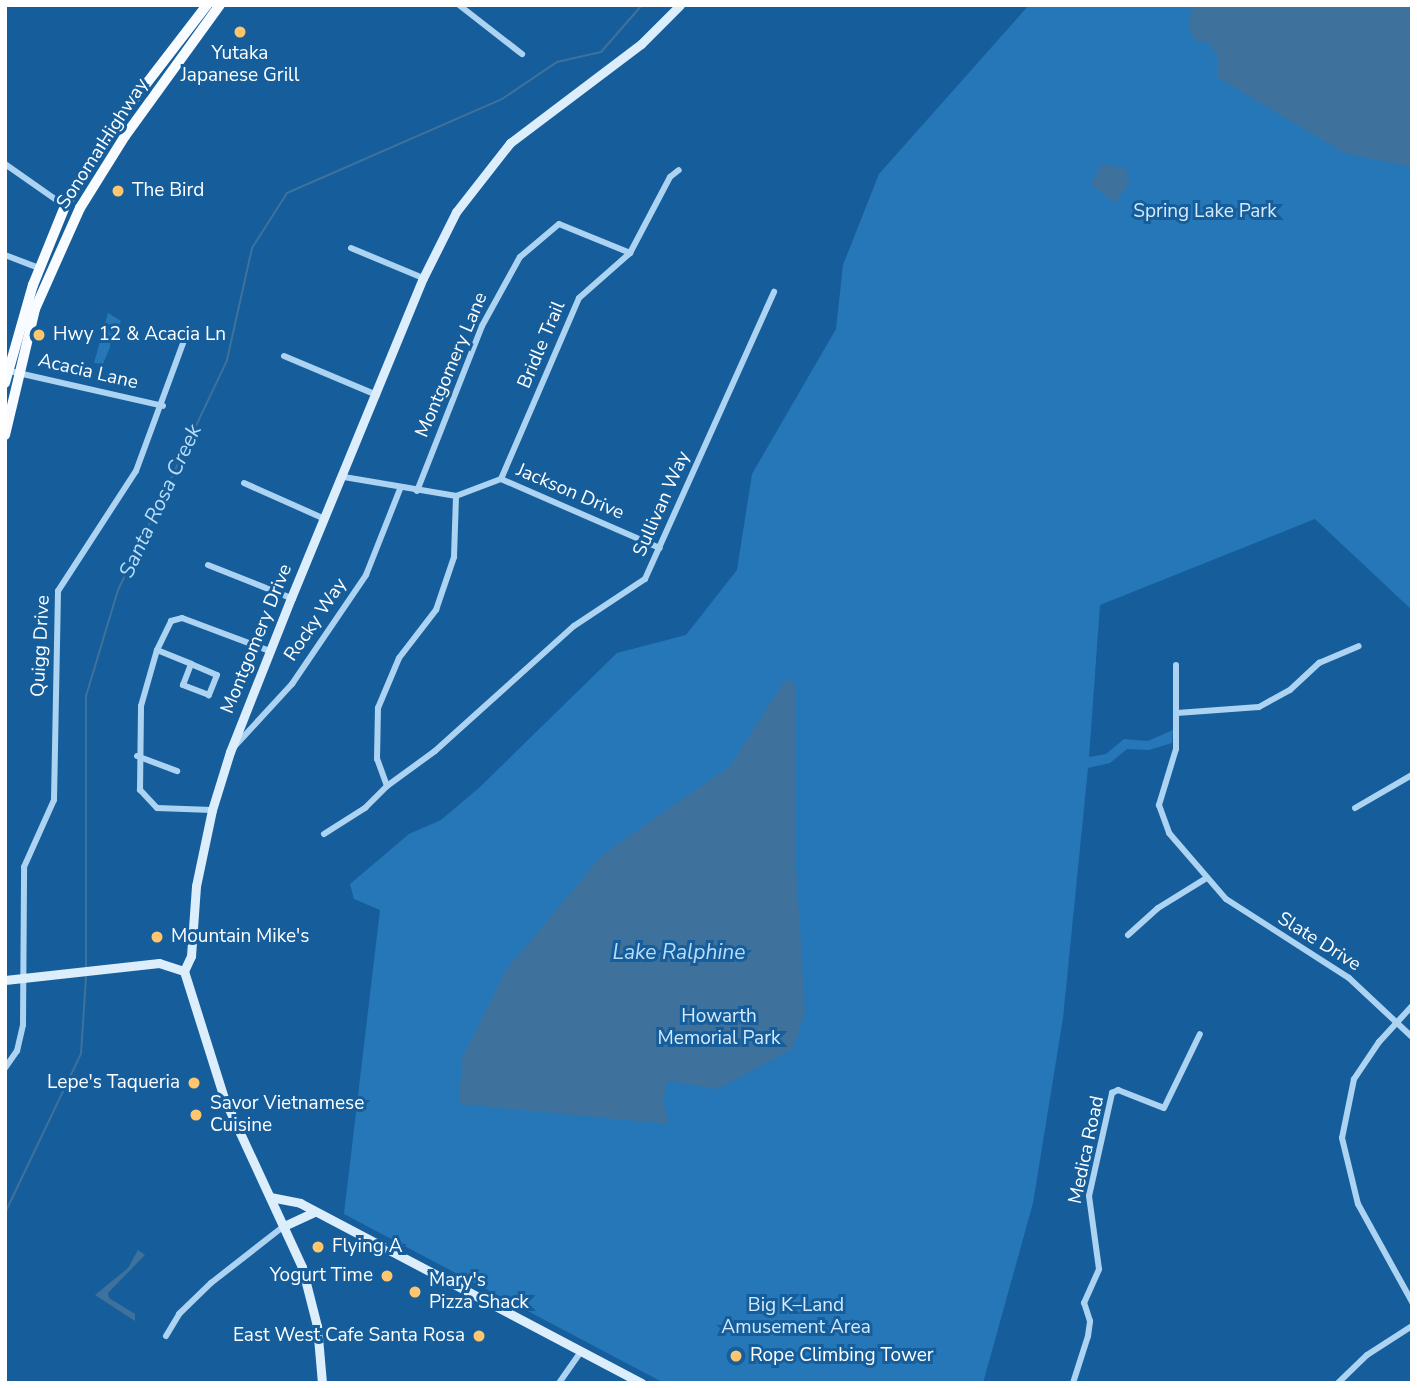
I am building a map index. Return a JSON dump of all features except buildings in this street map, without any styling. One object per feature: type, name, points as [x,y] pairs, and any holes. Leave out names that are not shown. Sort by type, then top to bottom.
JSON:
[{"type":"main road","name":"Sonoma Highway","points":[[5,383],[6,370],[39,268],[65,206],[113,127],[210,7]]},
{"type":"main road","name":"Sonoma Highway","points":[[5,435],[42,290],[80,208],[210,7]]},
{"type":"street","points":[[459,5],[522,54]]},
{"type":"street","name":"Montgomery Drive","points":[[184,971],[191,956],[196,886],[212,810],[230,751],[423,278],[461,203],[492,162],[536,121],[641,44],[680,5]]},
{"type":"street","points":[[5,164],[65,206]]},
{"type":"street","name":"Bridle Trail","points":[[501,479],[579,298],[630,253],[670,177],[679,170]]},
{"type":"street","name":"Montgomery Lane","points":[[417,491],[482,326],[520,257],[559,224],[630,253]]},
{"type":"street","points":[[351,248],[423,278]]},
{"type":"street","points":[[5,255],[39,268]]},
{"type":"street","name":"Sullivan Way","points":[[324,834],[365,808],[387,786],[435,751],[574,626],[645,579],[774,292]]},
{"type":"street","name":"Quigg Drive","points":[[5,1068],[17,1051],[23,1025],[21,979],[24,867],[54,800],[58,591],[136,471],[163,406],[185,338]]},
{"type":"street","points":[[284,356],[377,395]]},
{"type":"street","name":"Acacia Lane","points":[[6,370],[163,406]]},
{"type":"street","name":"Jackson Drive","points":[[344,477],[400,489],[456,496],[501,479],[660,548]]},
{"type":"street","points":[[244,483],[326,519]]},
{"type":"street","name":"Rocky Way","points":[[230,751],[292,684],[366,575],[400,489]]},
{"type":"street","points":[[387,786],[377,759],[378,708],[399,658],[436,610],[454,557],[456,496]]},
{"type":"street","points":[[208,565],[291,598]]},
{"type":"street","points":[[212,810],[150,804],[140,790],[137,756],[141,706],[157,650],[170,621],[182,618],[270,651]]},
{"type":"street","points":[[1177,713],[1259,707],[1290,690],[1319,663],[1359,646]]},
{"type":"street","points":[[157,650],[191,664],[217,675],[209,695],[183,685],[191,664]]},
{"type":"street","name":"Slate Drive","points":[[1176,665],[1176,749],[1159,794],[1160,816],[1205,879],[1256,920],[1349,978],[1412,1037]]},
{"type":"street","points":[[137,756],[177,771]]},
{"type":"street","points":[[1355,808],[1412,775]]},
{"type":"street","points":[[1128,935],[1158,908],[1205,879]]},
{"type":"street","points":[[5,980],[159,963],[184,971],[224,1098],[302,1269],[317,1326],[322,1383]]},
{"type":"street","points":[[1412,1006],[1354,1079],[1342,1138],[1358,1203],[1412,1302]]},
{"type":"street","name":"Medica Road","points":[[1073,1383],[1088,1336],[1090,1321],[1084,1303],[1099,1269],[1089,1196],[1112,1093],[1118,1090],[1164,1108],[1200,1034]]},
{"type":"street","points":[[271,1197],[300,1203],[642,1383]]},
{"type":"street","points":[[166,1336],[179,1314],[211,1283],[284,1226],[314,1212]]},
{"type":"street","points":[[1338,1383],[1367,1355],[1412,1326]]},
{"type":"street","points":[[559,1383],[582,1351]]},
{"type":"green space","name":"Howarth Memorial Park","points":[[1029,5],[1412,5],[1412,610],[1315,519],[1100,605],[1089,757],[1106,754],[1124,739],[1148,741],[1173,730],[1172,743],[1149,750],[1127,749],[1110,763],[1088,768],[1063,1018],[1033,1203],[983,1383],[664,1383],[344,1214],[380,910],[354,899],[350,884],[409,834],[441,820],[480,787],[617,653],[686,635],[737,570],[752,474],[836,329],[843,265],[879,174]]},
{"type":"green space","points":[[108,313],[121,321],[103,364],[94,363]]},
{"type":"water","points":[[1192,5],[1412,5],[1412,167],[1344,153],[1217,77],[1217,54],[1208,43],[1194,40],[1189,27]]},
{"type":"water","points":[[1102,164],[1125,168],[1127,173],[1129,182],[1115,203],[1091,184]]},
{"type":"water","name":"Lake Ralphine","points":[[785,680],[796,684],[795,850],[805,1012],[793,1049],[717,1089],[668,1081],[663,1100],[669,1124],[459,1104],[462,1059],[506,970],[602,855],[730,766]]},
{"type":"water","points":[[138,1250],[145,1255],[108,1293],[109,1298],[135,1314],[135,1321],[95,1295],[128,1268]]},
{"type":"waterway","name":"Santa Rosa Creek","points":[[86,967],[86,696],[118,590],[227,360],[252,248],[287,193],[502,99],[557,62],[601,52],[642,5]]},
{"type":"waterway","name":"Santa Rosa Creek","points":[[5,1213],[81,1054],[86,976]]},
{"type":"place","name":"Yutaka Japanese Grill","points":[[240,32]]},
{"type":"place","name":"The Bird","points":[[118,191]]},
{"type":"place","name":"Hwy 12 & Acacia Ln","points":[[39,335]]},
{"type":"place","name":"Mountain Mike's","points":[[157,937]]},
{"type":"place","name":"Lepe's Taqueria","points":[[194,1083]]},
{"type":"place","name":"Savor Vietnamese Cuisine","points":[[196,1115]]},
{"type":"place","name":"Flying A","points":[[318,1247]]},
{"type":"place","name":"Yogurt Time","points":[[387,1276]]},
{"type":"place","name":"Mary's Pizza Shack","points":[[415,1292]]},
{"type":"place","name":"East West Cafe Santa Rosa","points":[[479,1336]]},
{"type":"place","name":"Rope Climbing Tower","points":[[736,1356]]},
{"type":"park label","name":"Spring Lake Park","points":[[1205,212]]},
{"type":"park label","name":"Big K–Land Amusement Area","points":[[796,1317]]}]
